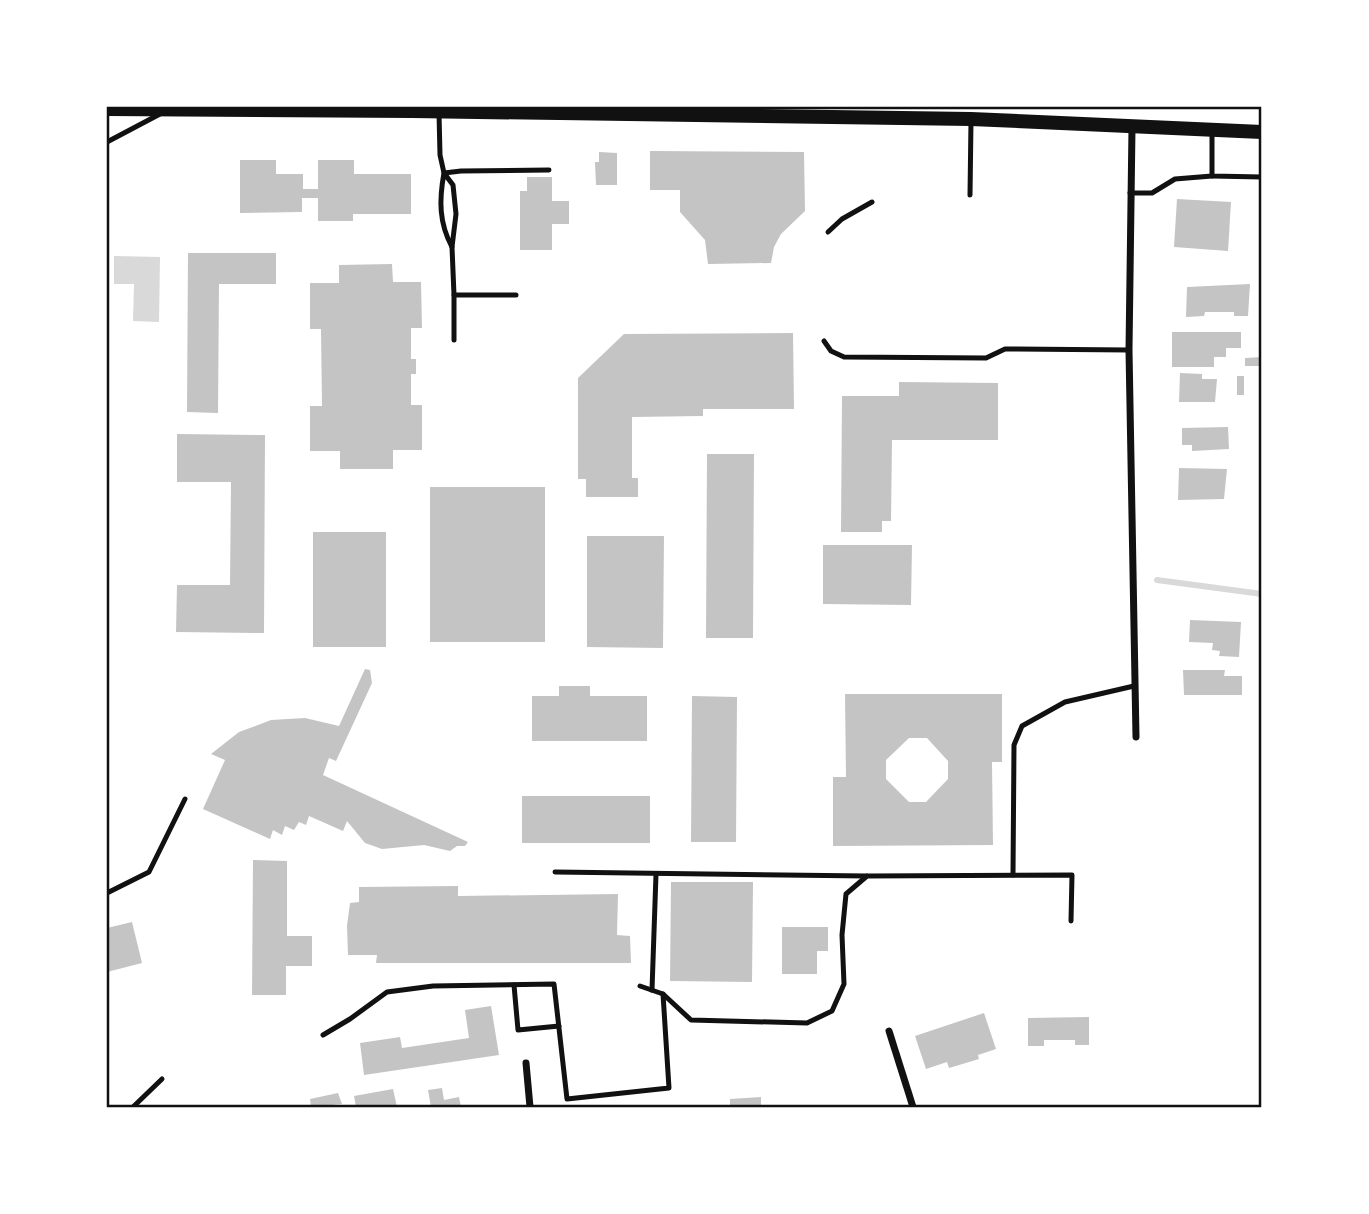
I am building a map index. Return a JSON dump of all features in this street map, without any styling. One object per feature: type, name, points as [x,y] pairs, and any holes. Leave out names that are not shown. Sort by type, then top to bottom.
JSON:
[{"type":"main road","points":[[107,110],[438,109],[971,113],[1132,128],[1262,132]]},
{"type":"street","points":[[1132,128],[1129,350],[1136,737]]},
{"type":"street","points":[[889,1031],[912,1107]]},
{"type":"street","points":[[526,1063],[530,1107]]},
{"type":"lane","points":[[438,109],[440,155],[444,173],[441,193],[443,229],[452,247]]},
{"type":"lane","points":[[107,142],[168,110]]},
{"type":"lane","points":[[970,195],[971,113]]},
{"type":"lane","points":[[1212,131],[1212,176]]},
{"type":"lane","points":[[444,173],[549,170]]},
{"type":"lane","points":[[444,173],[453,185],[456,214],[452,247],[454,340]]},
{"type":"lane","points":[[1130,193],[1152,193],[1175,179],[1212,176],[1262,177]]},
{"type":"lane","points":[[828,232],[842,219],[872,202]]},
{"type":"lane","points":[[454,295],[516,295]]},
{"type":"lane","points":[[824,341],[831,351],[844,357],[986,358],[1005,349],[1129,350]]},
{"type":"lane","points":[[1013,875],[1014,745],[1022,726],[1065,702],[1134,686]]},
{"type":"lane","points":[[107,893],[149,872],[185,799]]},
{"type":"lane","points":[[555,872],[867,876],[1072,875],[1071,921]]},
{"type":"lane","points":[[652,990],[656,874]]},
{"type":"lane","points":[[640,986],[663,995],[691,1020],[807,1023],[832,1011],[844,984],[842,935],[846,894],[867,876]]},
{"type":"lane","points":[[323,1035],[387,992],[433,986],[554,984],[567,1099],[669,1088],[663,995]]},
{"type":"lane","points":[[514,985],[518,1030],[559,1026]]},
{"type":"lane","points":[[133,1107],[162,1079]]},
{"type":"shaded area","points":[[114,256],[160,257],[159,322],[133,321],[134,284],[114,284]]},
{"type":"building","points":[[650,151],[804,152],[805,211],[781,234],[774,247],[771,263],[708,264],[705,240],[680,212],[680,190],[650,190]]},
{"type":"building","points":[[599,152],[617,153],[617,185],[596,185],[595,162],[599,162]]},
{"type":"building","points":[[240,160],[276,160],[276,174],[303,174],[303,189],[318,189],[318,160],[354,160],[354,174],[411,174],[411,214],[353,214],[353,221],[318,221],[318,198],[302,198],[302,212],[240,213]]},
{"type":"building","points":[[527,177],[552,177],[552,201],[569,201],[569,224],[552,224],[552,250],[520,250],[520,191],[527,191]]},
{"type":"building","points":[[1177,199],[1231,202],[1228,251],[1174,247]]},
{"type":"building","points":[[188,253],[276,253],[276,284],[219,284],[218,413],[187,412]]},
{"type":"building","points":[[392,264],[393,282],[421,282],[422,328],[411,328],[411,359],[416,359],[416,374],[411,374],[411,405],[422,405],[422,450],[393,450],[393,469],[340,469],[340,451],[310,451],[310,406],[322,406],[321,329],[310,329],[310,283],[339,283],[339,265]]},
{"type":"building","points":[[1250,284],[1248,316],[1234,316],[1234,312],[1205,312],[1204,316],[1186,317],[1187,287]]},
{"type":"building","points":[[1172,332],[1241,332],[1241,348],[1226,348],[1226,357],[1214,357],[1214,367],[1172,367]]},
{"type":"building","points":[[793,333],[794,409],[703,409],[703,416],[632,417],[632,478],[638,478],[638,497],[586,497],[586,479],[578,479],[578,378],[624,334]]},
{"type":"building","points":[[1262,357],[1262,366],[1245,366],[1245,358]]},
{"type":"building","points":[[1180,373],[1202,374],[1202,379],[1217,379],[1215,402],[1179,402]]},
{"type":"building","points":[[1237,376],[1244,376],[1244,395],[1237,395]]},
{"type":"building","points":[[899,382],[998,383],[998,440],[892,440],[891,521],[882,521],[882,532],[841,532],[842,396],[899,396]]},
{"type":"building","points":[[1228,427],[1229,449],[1192,451],[1192,445],[1182,445],[1182,428]]},
{"type":"building","points":[[177,434],[265,435],[264,633],[176,632],[177,585],[230,585],[231,482],[177,482]]},
{"type":"building","points":[[707,454],[754,454],[753,638],[706,638]]},
{"type":"building","points":[[1179,468],[1227,469],[1224,499],[1178,500]]},
{"type":"building","points":[[430,487],[545,487],[545,642],[430,642]]},
{"type":"building","points":[[313,532],[386,532],[386,647],[313,647]]},
{"type":"building","points":[[587,536],[664,536],[663,648],[587,647]]},
{"type":"building","points":[[823,545],[912,545],[911,605],[823,604]]},
{"type":"building","points":[[1190,620],[1241,622],[1239,657],[1219,656],[1220,651],[1212,650],[1213,643],[1189,642]]},
{"type":"building","points":[[365,669],[370,670],[372,683],[336,761],[329,758],[323,775],[468,842],[465,846],[457,846],[450,851],[424,845],[382,849],[365,843],[347,821],[343,831],[309,816],[306,825],[299,822],[294,830],[285,826],[282,835],[273,830],[270,839],[203,809],[225,760],[211,754],[239,732],[271,720],[305,718],[339,726]]},
{"type":"building","points":[[1183,670],[1225,670],[1224,676],[1242,676],[1242,695],[1184,695]]},
{"type":"building","points":[[559,686],[590,686],[590,696],[647,696],[647,741],[532,741],[532,696],[559,696]]},
{"type":"building","points":[[845,694],[1002,694],[1002,762],[992,762],[993,845],[833,846],[833,777],[846,777]],"holes":[[[909,738],[927,738],[948,761],[948,779],[926,802],[909,802],[886,779],[886,760]]]},
{"type":"building","points":[[692,696],[737,697],[736,842],[691,842]]},
{"type":"building","points":[[522,796],[650,796],[650,843],[522,843]]},
{"type":"building","points":[[253,860],[287,861],[287,936],[312,936],[312,966],[286,966],[286,995],[252,995]]},
{"type":"building","points":[[671,882],[753,882],[752,982],[670,981]]},
{"type":"building","points":[[458,886],[458,896],[618,894],[617,935],[630,936],[631,963],[376,963],[377,955],[348,955],[347,926],[350,903],[359,902],[359,887]]},
{"type":"building","points":[[132,922],[142,963],[107,972],[107,928]]},
{"type":"building","points":[[782,927],[828,927],[828,951],[817,951],[817,974],[782,974]]},
{"type":"building","points":[[491,1006],[499,1055],[364,1075],[360,1043],[400,1037],[402,1048],[469,1038],[465,1010]]},
{"type":"building","points":[[984,1013],[996,1049],[978,1055],[979,1059],[949,1068],[947,1062],[926,1069],[915,1036]]},
{"type":"building","points":[[1089,1017],[1089,1045],[1075,1045],[1075,1040],[1044,1040],[1044,1046],[1028,1046],[1028,1018]]},
{"type":"building","points":[[442,1088],[444,1100],[459,1097],[461,1107],[431,1107],[428,1090]]},
{"type":"building","points":[[393,1089],[397,1107],[356,1107],[354,1096]]},
{"type":"building","points":[[338,1093],[342,1104],[311,1107],[310,1099]]},
{"type":"building","points":[[761,1097],[761,1107],[730,1107],[730,1099]]},
{"type":"waterway","points":[[1157,580],[1262,594]]}]
